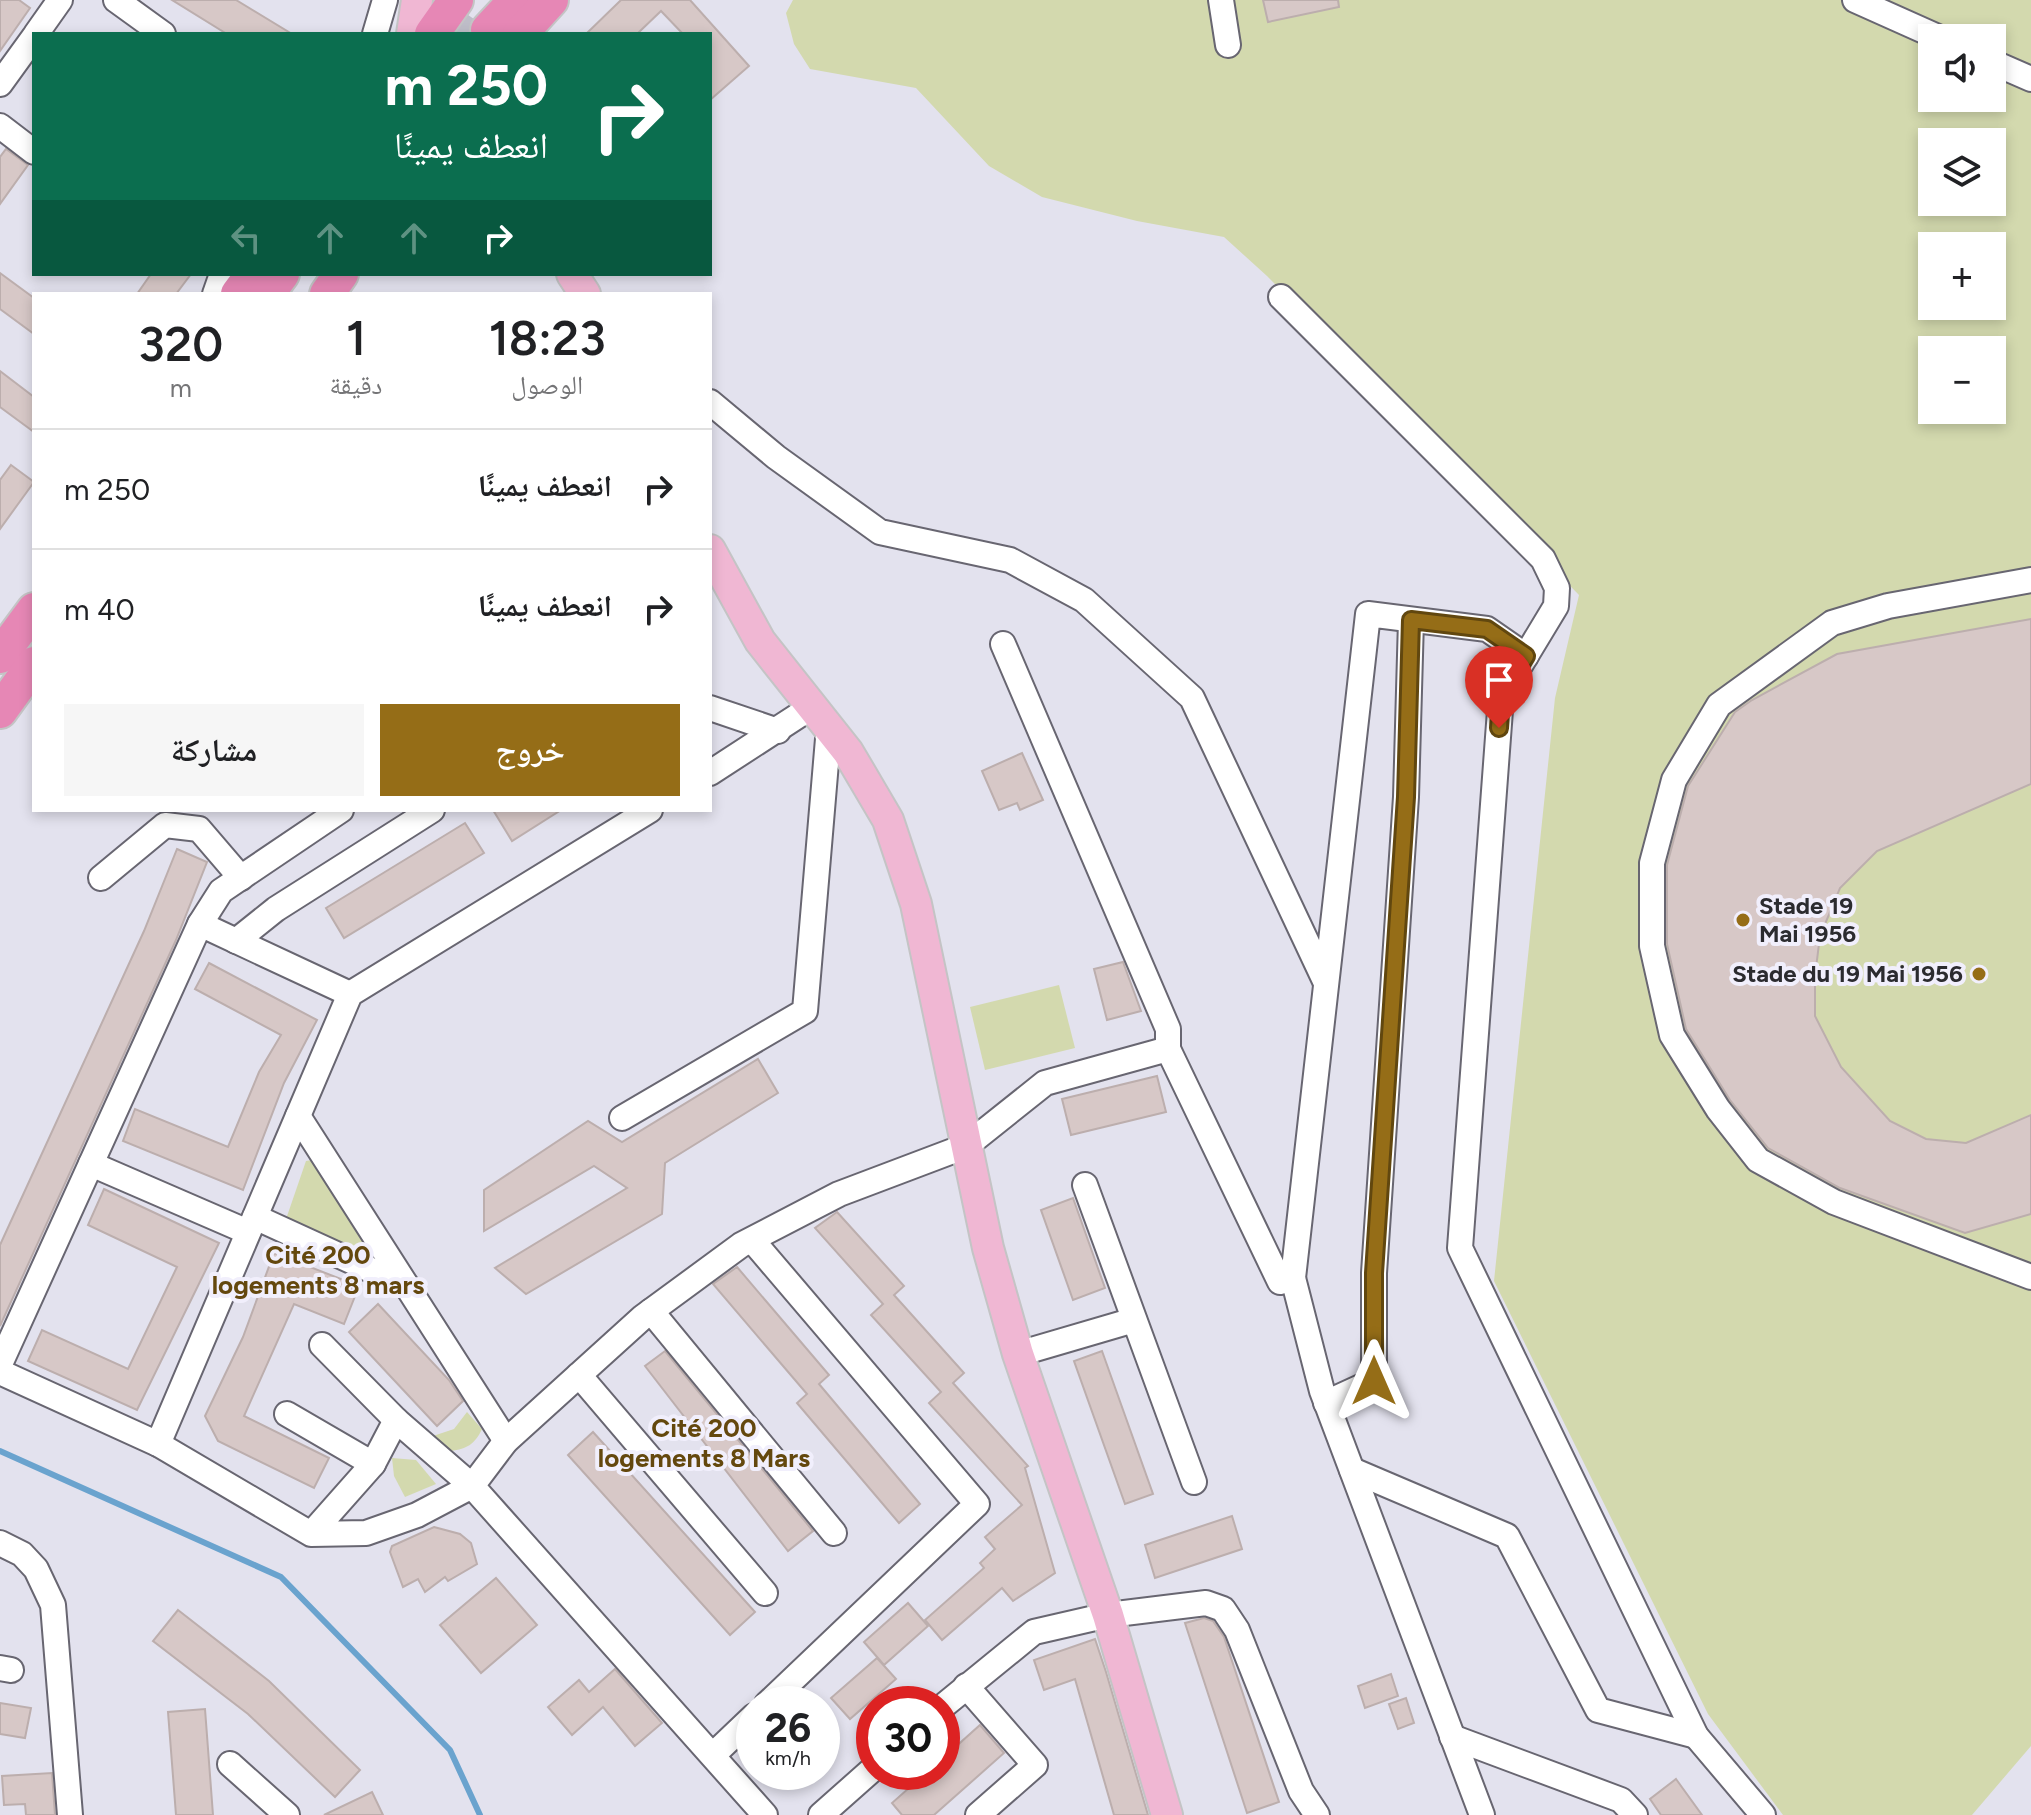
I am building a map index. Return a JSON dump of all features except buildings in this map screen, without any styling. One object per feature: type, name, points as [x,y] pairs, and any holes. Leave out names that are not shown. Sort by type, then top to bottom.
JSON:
[{"type":"highway","points":[[461,16],[516,0]]},
{"type":"highway","points":[[461,16],[551,0]]},
{"type":"highway","points":[[0,656],[32,613]]},
{"type":"highway","points":[[0,711],[32,667]]},
{"type":"main road","points":[[417,32],[461,16]]},
{"type":"main road","points":[[712,554],[760,641],[848,752],[888,820],[902,858],[916,904],[988,1248],[1018,1354],[1108,1615],[1167,1815]]},
{"type":"street","points":[[37,32],[60,0]]},
{"type":"street","points":[[116,0],[160,32]]},
{"type":"street","points":[[376,32],[385,0]]},
{"type":"street","points":[[1221,0],[1228,45]]},
{"type":"street","points":[[1855,0],[1918,28]]},
{"type":"street","points":[[0,84],[32,39]]},
{"type":"street","points":[[2006,68],[2031,79]]},
{"type":"street","points":[[0,126],[32,150]]},
{"type":"street","points":[[1281,297],[1543,559],[1557,588],[1556,606],[1501,697],[1460,1248],[1696,1736],[1763,1815]]},
{"type":"street","points":[[712,404],[776,457],[880,532],[1010,560],[1084,600],[1192,698],[1326,983]]},
{"type":"street","points":[[2031,580],[1888,606],[1832,623],[1719,705],[1674,780],[1652,863],[1652,946],[1672,1035],[1718,1109],[1758,1160],[1834,1202],[2031,1277]]},
{"type":"street","points":[[1482,1815],[1326,1403],[1293,1278],[1368,614],[1487,629],[1526,656]]},
{"type":"street","points":[[1326,1403],[1374,1381],[1374,1273],[1406,797],[1411,620]]},
{"type":"street","points":[[1003,644],[1168,1029],[1168,1049],[1280,1282],[1293,1278]]},
{"type":"street","points":[[712,709],[778,731]]},
{"type":"street","points":[[622,1118],[805,1011],[821,717],[778,731],[712,772]]},
{"type":"street","points":[[0,1364],[200,924],[221,891],[338,812]]},
{"type":"street","points":[[236,941],[276,909],[429,812]]},
{"type":"street","points":[[158,1444],[350,994],[647,812]]},
{"type":"street","points":[[101,878],[165,825],[199,829],[241,878]]},
{"type":"street","points":[[200,924],[350,994]]},
{"type":"street","points":[[0,1372],[158,1444],[311,1534],[366,1533],[417,1515],[472,1486],[506,1441],[651,1311],[752,1240],[839,1194],[966,1146],[1045,1083],[1168,1049]]},
{"type":"street","points":[[298,1116],[506,1441]]},
{"type":"street","points":[[91,1164],[408,1287]]},
{"type":"street","points":[[1085,1185],[1194,1482]]},
{"type":"street","points":[[752,1240],[977,1504],[786,1686]]},
{"type":"street","points":[[651,1311],[834,1533]]},
{"type":"street","points":[[1018,1354],[1134,1320]]},
{"type":"street","points":[[322,1345],[396,1420],[472,1486],[765,1815]]},
{"type":"street","points":[[579,1375],[765,1593]]},
{"type":"street","points":[[287,1414],[373,1464]]},
{"type":"street","points":[[311,1534],[373,1464],[396,1420]]},
{"type":"street","points":[[1352,1470],[1507,1536],[1598,1710],[1696,1736]]},
{"type":"street","points":[[0,1543],[22,1554],[36,1569],[53,1605],[70,1815]]},
{"type":"street","points":[[960,1691],[1034,1632],[1108,1615],[1206,1603],[1223,1609],[1237,1630],[1301,1791],[1317,1815]]},
{"type":"street","points":[[966,1686],[1035,1765],[978,1815]]},
{"type":"street","points":[[713,1755],[736,1733]]},
{"type":"street","points":[[1452,1737],[1621,1800],[1635,1815]]},
{"type":"street","points":[[230,1764],[287,1815]]},
{"type":"street","points":[[821,1815],[856,1784]]},
{"type":"green space","points":[[793,0],[2031,0],[2031,1746],[1972,1815],[1783,1815],[1708,1714],[1494,1281],[1555,698],[1579,595],[1267,276],[1224,237],[1137,221],[1042,197],[989,166],[916,88],[810,69],[794,44],[786,13]]},
{"type":"green space","points":[[1059,985],[1075,1048],[985,1070],[970,1007]]},
{"type":"green space","points":[[312,1160],[375,1259],[285,1222],[306,1161]]},
{"type":"green space","points":[[467,1412],[482,1429],[470,1445],[451,1451],[433,1436],[454,1429]]},
{"type":"green space","points":[[392,1458],[416,1460],[436,1484],[405,1497],[394,1476]]},
{"type":"waterway","points":[[0,1451],[281,1577],[450,1750],[480,1815]]},
{"type":"tunnel","points":[[460,32],[471,17]]},
{"type":"place","name":"Stade 19 Mai 1956","points":[[1743,920]]},
{"type":"place","name":"Stade du 19 Mai 1956","points":[[1979,974]]},
{"type":"district","name":"Cité 200 logements 8 mars","points":[[318,1270]]},
{"type":"district","name":"Cité 200 logements 8 Mars","points":[[704,1443]]},
{"type":"route","points":[[1374,1381],[1374,1273],[1406,797],[1411,620],[1487,629],[1526,656],[1501,697],[1499,728]]}]
